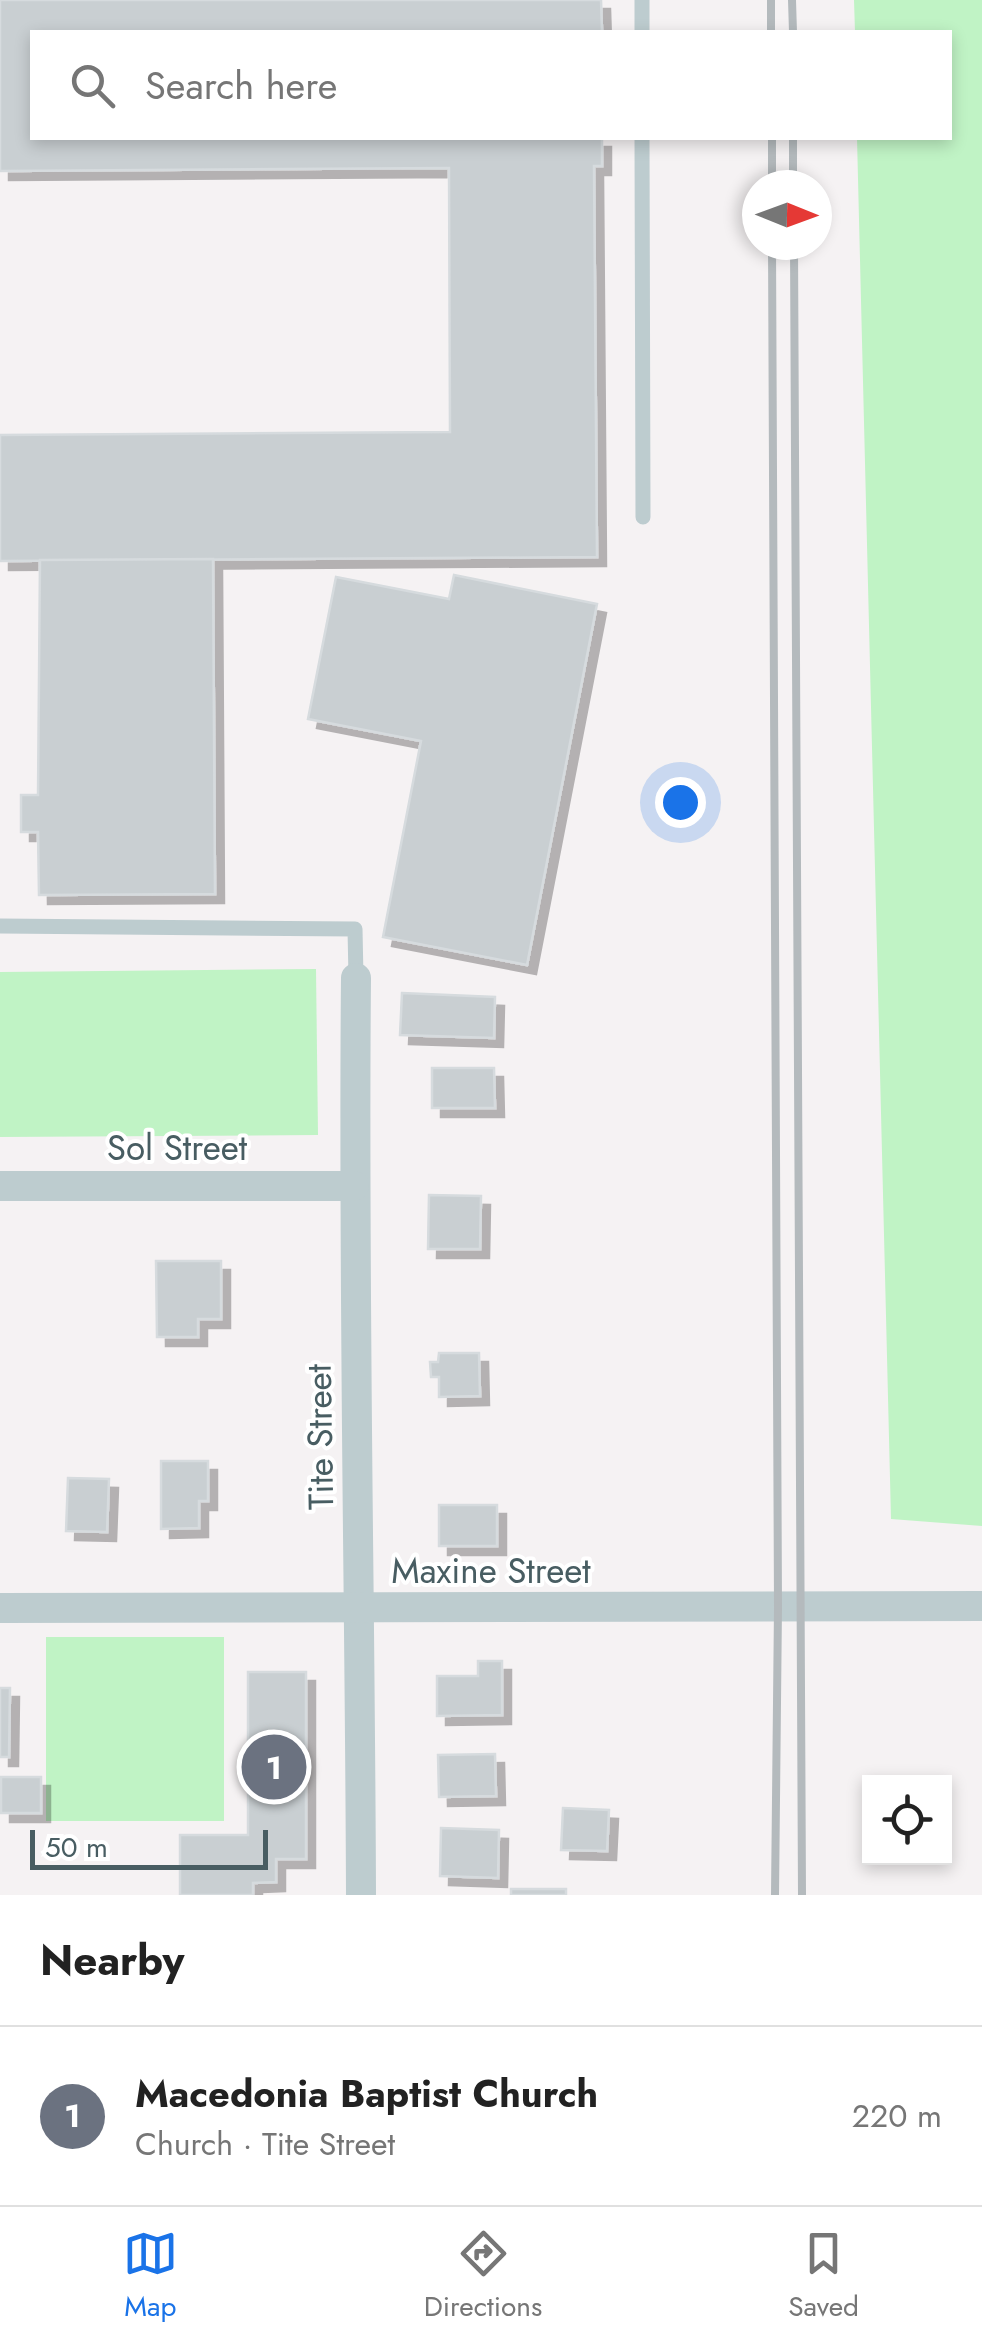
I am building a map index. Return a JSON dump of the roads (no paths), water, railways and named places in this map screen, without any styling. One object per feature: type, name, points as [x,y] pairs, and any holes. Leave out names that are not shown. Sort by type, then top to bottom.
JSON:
[{"type":"street","name":"Tite Street","points":[[356,978],[354,1186],[361,1895]]},
{"type":"street","name":"Sol Street","points":[[0,1186],[354,1186]]},
{"type":"street","name":"Maxine Street","points":[[0,1608],[982,1606]]},
{"type":"lane","points":[[642,0],[642,30]]},
{"type":"lane","points":[[642,140],[643,518]]},
{"type":"lane","points":[[0,926],[355,929],[356,978]]},
{"type":"railway","points":[[771,0],[771,30]]},
{"type":"railway","points":[[792,0],[793,30]]},
{"type":"railway","points":[[772,140],[772,170]]},
{"type":"railway","points":[[793,140],[793,170]]},
{"type":"railway","points":[[772,260],[778,1607],[775,1895]]},
{"type":"railway","points":[[794,260],[802,1895]]},
{"type":"place","name":"Macedonia Baptist Church","points":[[274,1767]]}]
